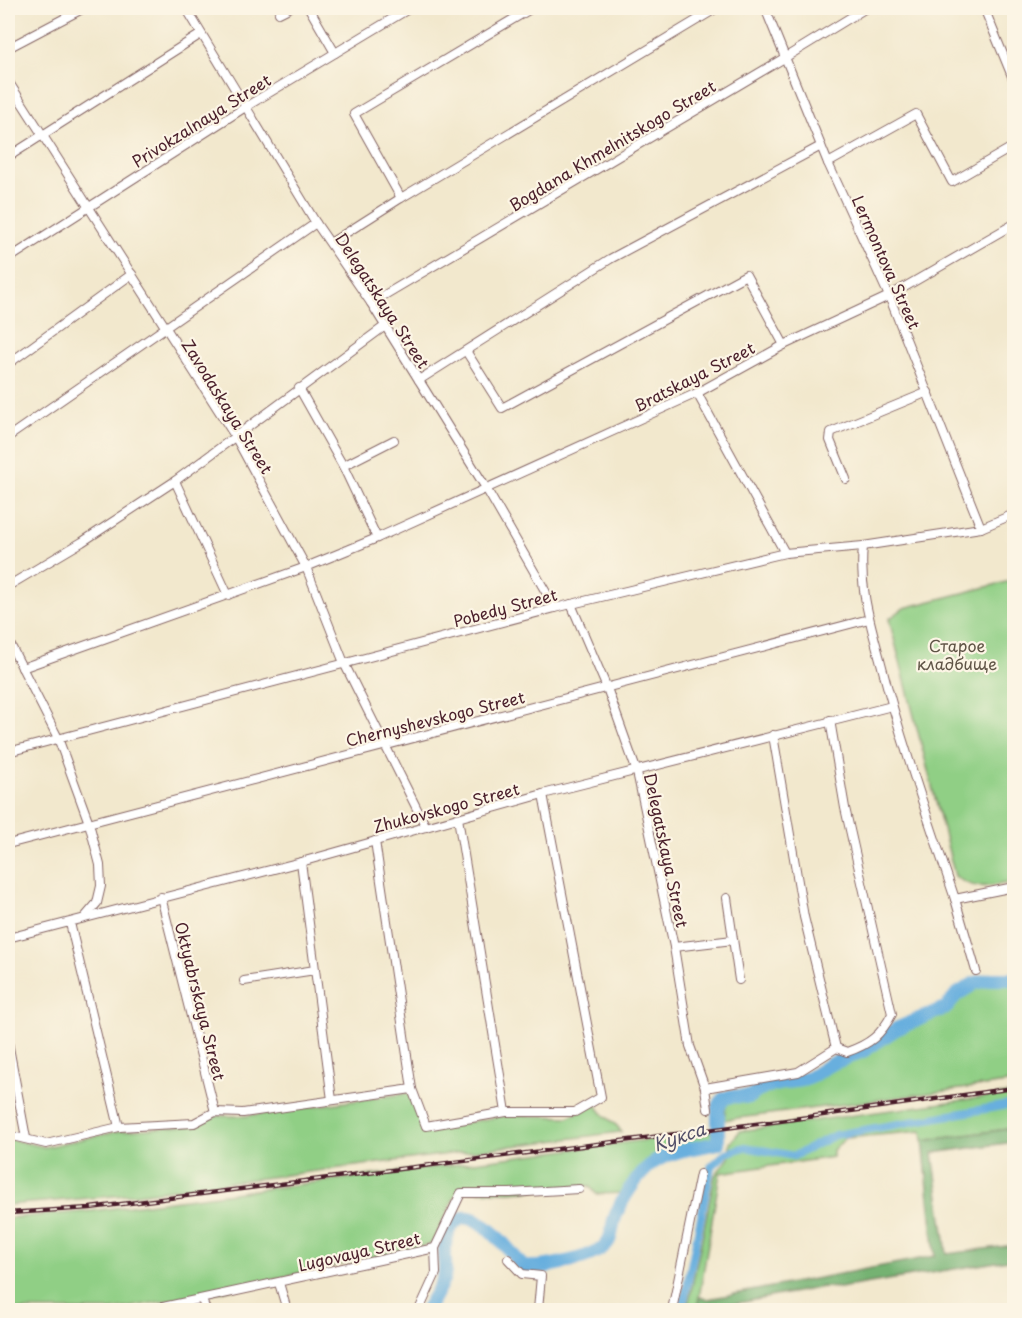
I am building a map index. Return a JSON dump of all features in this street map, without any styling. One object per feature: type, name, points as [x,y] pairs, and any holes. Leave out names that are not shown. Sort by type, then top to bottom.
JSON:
[{"type":"street","points":[[8,48],[84,8]]},
{"type":"street","name":"Delegatskaya Street","points":[[186,8],[316,223],[332,242],[486,488],[555,608]]},
{"type":"street","points":[[279,13],[289,8]]},
{"type":"street","points":[[309,8],[335,53]]},
{"type":"street","name":"Privokzalnaya Street","points":[[8,259],[247,106],[410,8]]},
{"type":"street","points":[[401,198],[354,114],[532,8]]},
{"type":"street","points":[[332,242],[717,8]]},
{"type":"street","name":"Lermontova Street","points":[[765,8],[828,163],[889,296],[981,528]]},
{"type":"street","name":"Bogdana Khmelnitskogo Street","points":[[371,303],[866,8]]},
{"type":"street","points":[[984,8],[1014,81]]},
{"type":"street","points":[[8,157],[201,34]]},
{"type":"street","name":"Zavodaskaya Street","points":[[8,81],[235,436],[306,567],[344,663],[426,827]]},
{"type":"street","points":[[828,163],[916,114],[952,182],[1014,146]]},
{"type":"street","points":[[419,380],[610,259],[821,146]]},
{"type":"street","points":[[8,437],[316,223]]},
{"type":"street","name":"Bratskaya Street","points":[[22,668],[306,567],[377,538],[697,393],[784,345],[889,296],[1014,224]]},
{"type":"street","points":[[8,364],[132,274]]},
{"type":"street","points":[[466,351],[502,408],[746,275],[784,345]]},
{"type":"street","points":[[8,586],[82,542],[175,481],[385,326]]},
{"type":"street","points":[[299,388],[343,466],[377,538]]},
{"type":"street","points":[[846,479],[830,440],[831,432],[928,392]]},
{"type":"street","points":[[697,393],[784,553]]},
{"type":"street","points":[[343,466],[394,440]]},
{"type":"street","points":[[175,481],[228,595]]},
{"type":"street","name":"Pobedy Street","points":[[8,752],[555,608],[784,553],[862,546],[981,528],[1014,514]]},
{"type":"street","points":[[862,546],[860,575],[892,706],[976,971]]},
{"type":"street","name":"Delegatskaya Street","points":[[571,604],[607,688],[637,772],[674,947],[690,1046],[705,1088],[708,1109]]},
{"type":"street","name":"Chernyshevskogo Street","points":[[8,844],[869,619]]},
{"type":"street","points":[[8,640],[58,738],[89,823],[100,866],[101,886],[97,903],[85,917]]},
{"type":"street","name":"Zhukovskogo Street","points":[[8,938],[301,862],[543,794],[892,706]]},
{"type":"street","points":[[830,720],[845,808],[892,1014],[881,1034],[863,1046],[847,1052],[836,1048]]},
{"type":"street","points":[[773,735],[804,917],[836,1048]]},
{"type":"street","points":[[375,841],[411,1089],[426,1126],[506,1112],[575,1112],[601,1097],[543,794]]},
{"type":"street","points":[[458,818],[506,1112]]},
{"type":"street","points":[[301,862],[332,1100]]},
{"type":"street","points":[[955,899],[1014,887]]},
{"type":"street","name":"Oktyabrskaya Street","points":[[161,897],[215,1112]]},
{"type":"street","points":[[727,898],[739,980]]},
{"type":"street","points":[[70,923],[119,1127]]},
{"type":"street","points":[[674,947],[733,940]]},
{"type":"street","points":[[244,981],[315,970]]},
{"type":"street","points":[[8,1042],[26,1138]]},
{"type":"street","points":[[705,1088],[798,1072],[836,1048]]},
{"type":"street","points":[[8,1135],[46,1144],[119,1127],[194,1123],[215,1112],[243,1113],[411,1089]]},
{"type":"street","points":[[672,1311],[700,1174]]},
{"type":"street","name":"Lugovaya Street","points":[[149,1311],[435,1248],[461,1193],[579,1189]]},
{"type":"street","points":[[419,1311],[436,1273],[435,1248]]},
{"type":"street","points":[[508,1259],[522,1274],[541,1276],[538,1311]]},
{"type":"street","points":[[279,1283],[287,1311]]},
{"type":"street","points":[[202,1300],[206,1311]]},
{"type":"green space","name":"Старое кладбище","points":[[1014,580],[1014,882],[976,886],[955,876],[889,619],[904,608]]},
{"type":"green space","points":[[994,982],[1014,982],[1014,1082],[724,1120],[726,1105],[730,1099],[749,1100],[767,1090],[810,1082],[831,1067],[868,1054],[898,1031],[947,1010],[958,998],[976,986]]},
{"type":"green space","points":[[409,1093],[423,1128],[433,1129],[507,1115],[568,1117],[596,1104],[602,1114],[621,1132],[137,1194],[8,1205],[8,1139],[45,1147],[120,1131],[195,1125],[216,1116],[245,1116]]},
{"type":"green space","points":[[1014,1093],[1014,1128],[923,1141],[922,1131],[846,1138],[833,1150],[833,1157],[720,1173],[698,1304],[700,1307],[718,1307],[717,1310],[687,1310],[715,1175],[729,1158],[730,1143],[740,1131]]},
{"type":"green space","points":[[1014,1128],[1014,1142],[933,1153],[947,1254],[1014,1245],[1014,1259],[840,1288],[823,1287],[718,1307],[700,1307],[698,1304],[699,1297],[708,1299],[935,1256],[923,1141]]},
{"type":"green space","points":[[715,1131],[713,1142],[672,1152],[654,1161],[645,1168],[625,1193],[596,1194],[590,1186],[509,1192],[462,1191],[456,1194],[432,1244],[223,1291],[112,1310],[8,1310],[8,1218],[92,1211]]},
{"type":"waterway","name":"Кукса","points":[[426,1310],[444,1277],[446,1239],[453,1224],[463,1218],[473,1219],[496,1235],[523,1267],[568,1262],[593,1253],[608,1242],[620,1205],[635,1181],[647,1168],[668,1155],[718,1143],[718,1108],[723,1099],[731,1096],[749,1097],[764,1087],[809,1078],[829,1065],[865,1050],[896,1029],[947,1007],[956,995],[975,983],[993,979],[1014,979]]},
{"type":"waterway","points":[[682,1310],[711,1167],[726,1153],[745,1147],[794,1156],[835,1135],[1014,1104]]},
{"type":"railway","points":[[8,1213],[90,1208],[780,1121],[1014,1088]]}]
